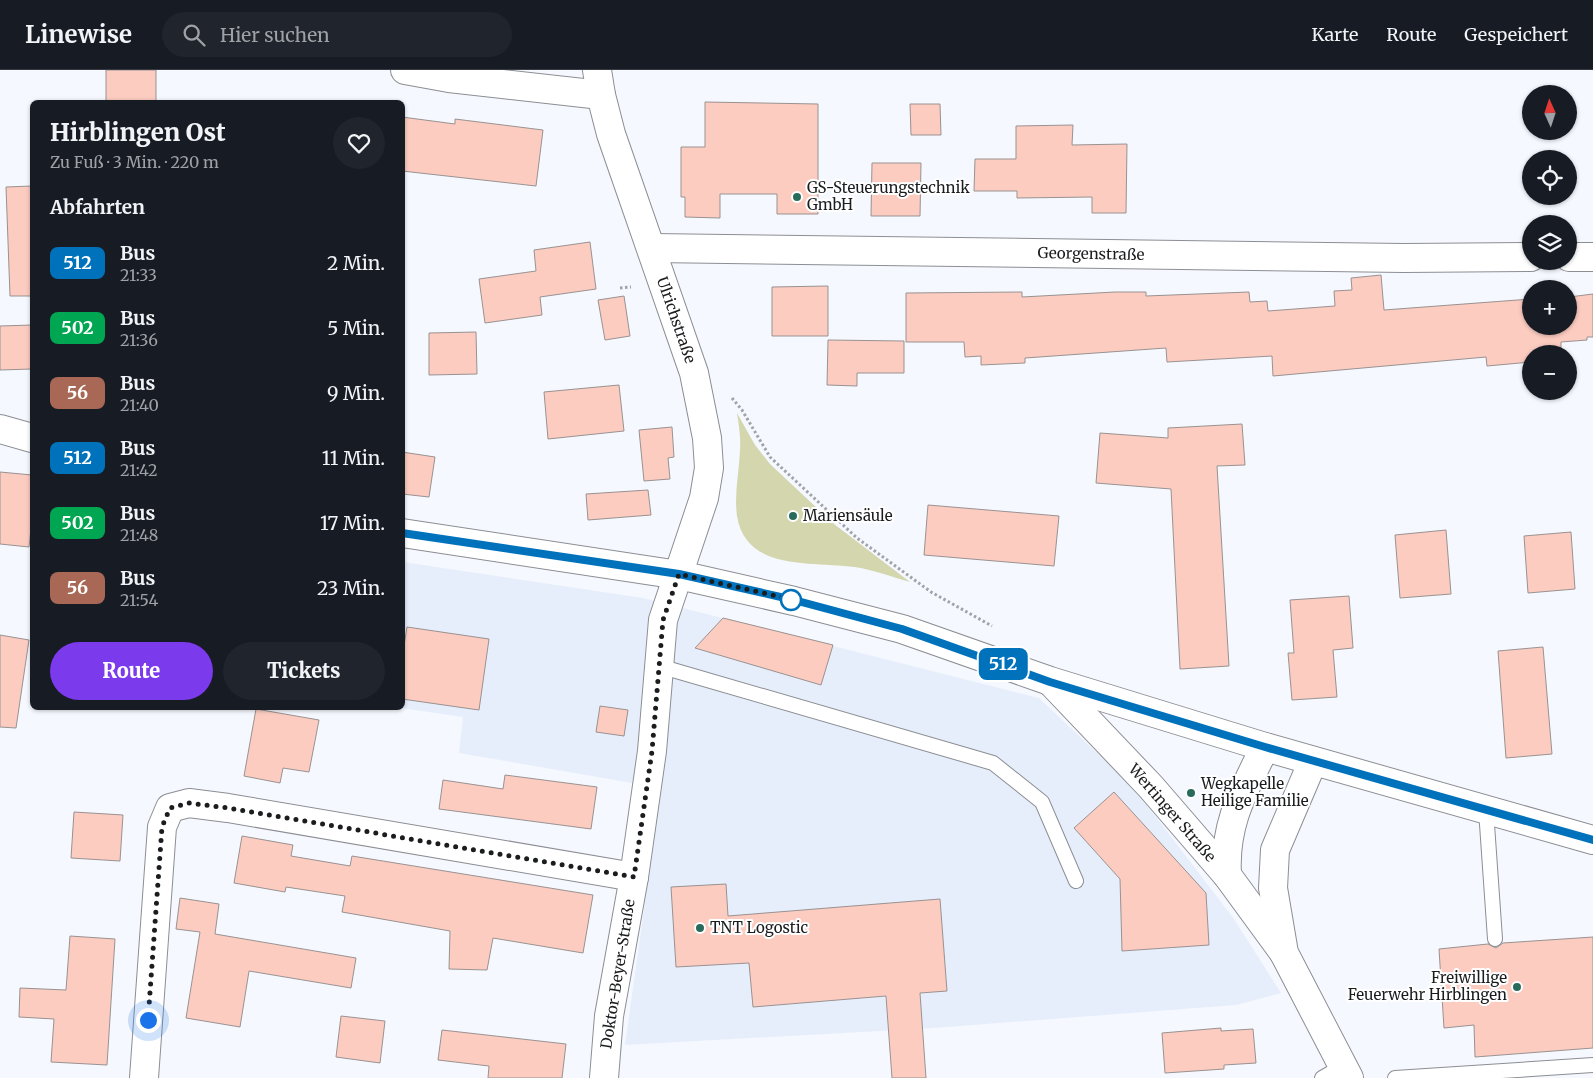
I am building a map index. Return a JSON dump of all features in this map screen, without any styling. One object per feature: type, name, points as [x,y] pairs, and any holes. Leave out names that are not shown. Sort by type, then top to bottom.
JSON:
[{"type":"street","points":[[405,70],[449,78],[599,83]]},
{"type":"street","name":"Ulrichstraße","points":[[599,83],[629,186],[694,373],[708,438],[709,468],[704,498],[679,574]]},
{"type":"street","name":"Georgenstraße","points":[[652,248],[1404,258],[1522,257]]},
{"type":"street","points":[[1577,257],[1593,256]]},
{"type":"street","points":[[0,429],[30,437]]},
{"type":"street","name":"Wertinger Straße","points":[[405,533],[679,574],[794,600],[902,629],[1050,682],[1181,722],[1593,840]]},
{"type":"street","name":"Doktor-Beyer-Straße","points":[[604,1078],[609,1016],[634,877],[652,751],[663,620],[679,574]]},
{"type":"street","name":"Wertinger Straße","points":[[1050,682],[1151,787],[1227,875],[1284,953]]},
{"type":"street","points":[[1227,875],[1228,836],[1234,815],[1265,747]]},
{"type":"street","points":[[1313,761],[1275,850],[1273,888],[1284,953],[1338,1074]]},
{"type":"street","points":[[144,1078],[162,827],[170,808],[189,803],[228,808],[634,877]]},
{"type":"lane","points":[[659,666],[993,763],[1042,802],[1076,880]]},
{"type":"lane","points":[[1486,810],[1495,939]]},
{"type":"lane","points":[[1395,1078],[1593,1065]]},
{"type":"path","points":[[694,373],[724,389],[742,410],[770,457],[858,538],[931,592],[996,628]]},
{"type":"shaded area","points":[[405,562],[643,598],[1039,698],[1133,787],[1234,919],[1281,993],[1236,1005],[934,1028],[625,1045],[661,788],[459,753],[463,717],[405,709]]},
{"type":"green space","points":[[737,413],[755,445],[770,464],[834,524],[910,582],[855,567],[784,560],[767,555],[753,547],[743,534],[736,508],[740,446]]},
{"type":"building","points":[[106,70],[156,70],[156,100],[106,100]]},
{"type":"building","points":[[705,102],[818,104],[818,214],[777,214],[777,194],[720,194],[720,218],[685,217],[685,197],[681,197],[681,147],[705,147]]},
{"type":"building","points":[[910,104],[940,104],[941,135],[911,135]]},
{"type":"building","points":[[405,117],[455,124],[455,119],[543,130],[536,186],[405,171]]},
{"type":"building","points":[[1073,125],[1072,145],[1127,144],[1126,213],[1092,213],[1092,197],[1017,198],[1017,191],[974,191],[975,159],[1016,159],[1016,126]]},
{"type":"building","points":[[872,163],[921,163],[920,216],[871,216]]},
{"type":"building","points":[[30,186],[30,296],[10,296],[6,187]]},
{"type":"building","points":[[590,242],[596,289],[540,297],[542,315],[485,323],[479,279],[536,271],[534,250]]},
{"type":"building","points":[[1381,275],[1384,310],[1522,300],[1522,335],[1577,335],[1577,296],[1593,294],[1593,337],[1587,337],[1587,340],[1561,342],[1561,345],[1522,345],[1522,363],[1487,366],[1486,357],[1273,376],[1272,356],[1167,362],[1166,348],[1025,358],[1025,363],[981,365],[981,356],[965,357],[964,342],[906,342],[906,293],[1022,292],[1022,297],[1115,292],[1146,292],[1146,296],[1249,292],[1250,302],[1267,301],[1268,311],[1335,306],[1334,291],[1352,290],[1351,278]]},
{"type":"building","points":[[828,286],[828,336],[772,336],[772,287]]},
{"type":"building","points":[[624,296],[630,336],[605,340],[598,300]]},
{"type":"building","points":[[30,325],[30,369],[0,370],[0,326]]},
{"type":"building","points":[[476,332],[477,374],[429,375],[429,333]]},
{"type":"building","points":[[828,340],[904,341],[904,373],[857,373],[857,386],[827,385]]},
{"type":"building","points":[[619,385],[624,431],[548,439],[544,392]]},
{"type":"building","points":[[1242,424],[1245,465],[1217,466],[1229,666],[1180,669],[1171,489],[1096,483],[1100,433],[1168,438],[1168,428]]},
{"type":"building","points":[[672,427],[674,457],[668,458],[670,479],[644,481],[639,430]]},
{"type":"building","points":[[405,452],[435,457],[429,497],[405,494]]},
{"type":"building","points":[[0,472],[30,475],[29,547],[0,544]]},
{"type":"building","points":[[648,490],[651,515],[588,520],[586,494]]},
{"type":"building","points":[[928,505],[1059,516],[1054,566],[924,555]]},
{"type":"building","points":[[1446,530],[1451,594],[1400,598],[1395,535]]},
{"type":"building","points":[[1571,532],[1575,589],[1528,593],[1524,536]]},
{"type":"building","points":[[1349,596],[1353,648],[1333,650],[1337,697],[1292,700],[1288,653],[1294,653],[1290,600]]},
{"type":"building","points":[[723,618],[833,645],[821,685],[695,648]]},
{"type":"building","points":[[407,627],[489,639],[479,710],[405,699],[405,639]]},
{"type":"building","points":[[0,635],[29,640],[16,728],[0,727]]},
{"type":"building","points":[[1543,647],[1552,754],[1506,758],[1498,651]]},
{"type":"building","points":[[600,706],[628,710],[624,736],[596,732]]},
{"type":"building","points":[[256,710],[319,720],[309,772],[283,768],[280,783],[244,776]]},
{"type":"building","points":[[505,775],[597,787],[591,829],[439,809],[443,780],[503,789]]},
{"type":"building","points":[[1114,792],[1206,893],[1209,945],[1122,951],[1120,879],[1074,828]]},
{"type":"building","points":[[74,812],[123,815],[120,861],[71,858]]},
{"type":"building","points":[[242,836],[293,845],[291,856],[350,866],[352,856],[593,895],[583,953],[493,938],[487,970],[449,969],[450,931],[342,912],[345,896],[286,887],[285,892],[234,883]]},
{"type":"building","points":[[726,884],[728,916],[940,899],[947,991],[920,993],[926,1078],[892,1078],[886,996],[753,1007],[749,963],[676,967],[671,887]]},
{"type":"building","points":[[180,898],[219,904],[215,934],[356,958],[351,988],[249,971],[240,1027],[186,1018],[200,932],[176,929]]},
{"type":"building","points":[[70,936],[115,939],[107,1065],[51,1062],[54,1019],[19,1017],[20,988],[66,990]]},
{"type":"building","name":"Freiwillige Feuerwehr Hirblingen","points":[[1593,937],[1593,1048],[1475,1057],[1474,1025],[1444,1028],[1439,949],[1488,944],[1496,948],[1503,943]]},
{"type":"building","points":[[341,1016],[385,1021],[380,1063],[336,1057]]},
{"type":"building","points":[[1221,1028],[1221,1031],[1253,1029],[1256,1063],[1224,1065],[1224,1069],[1165,1073],[1162,1033]]},
{"type":"building","points":[[442,1030],[566,1044],[562,1078],[488,1078],[489,1066],[438,1060]]},
{"type":"bus line","name":"512","points":[[405,533],[679,574],[794,600],[902,629],[1050,682],[1265,747],[1593,840]]},
{"type":"place","name":"GS-Steuerungstechnik GmbH","points":[[797,197]]},
{"type":"place","name":"Mariensäule","points":[[793,516]]},
{"type":"place","name":"Wegkapelle Heilige Familie","points":[[1191,793]]},
{"type":"place","name":"TNT Logostic","points":[[700,928]]},
{"type":"place","name":"Freiwillige Feuerwehr Hirblingen","points":[[1517,987]]},
{"type":"route","points":[[148,1020],[162,827],[170,808],[189,803],[228,808],[634,877],[652,751],[663,620],[679,574],[794,600],[791,600]]}]
